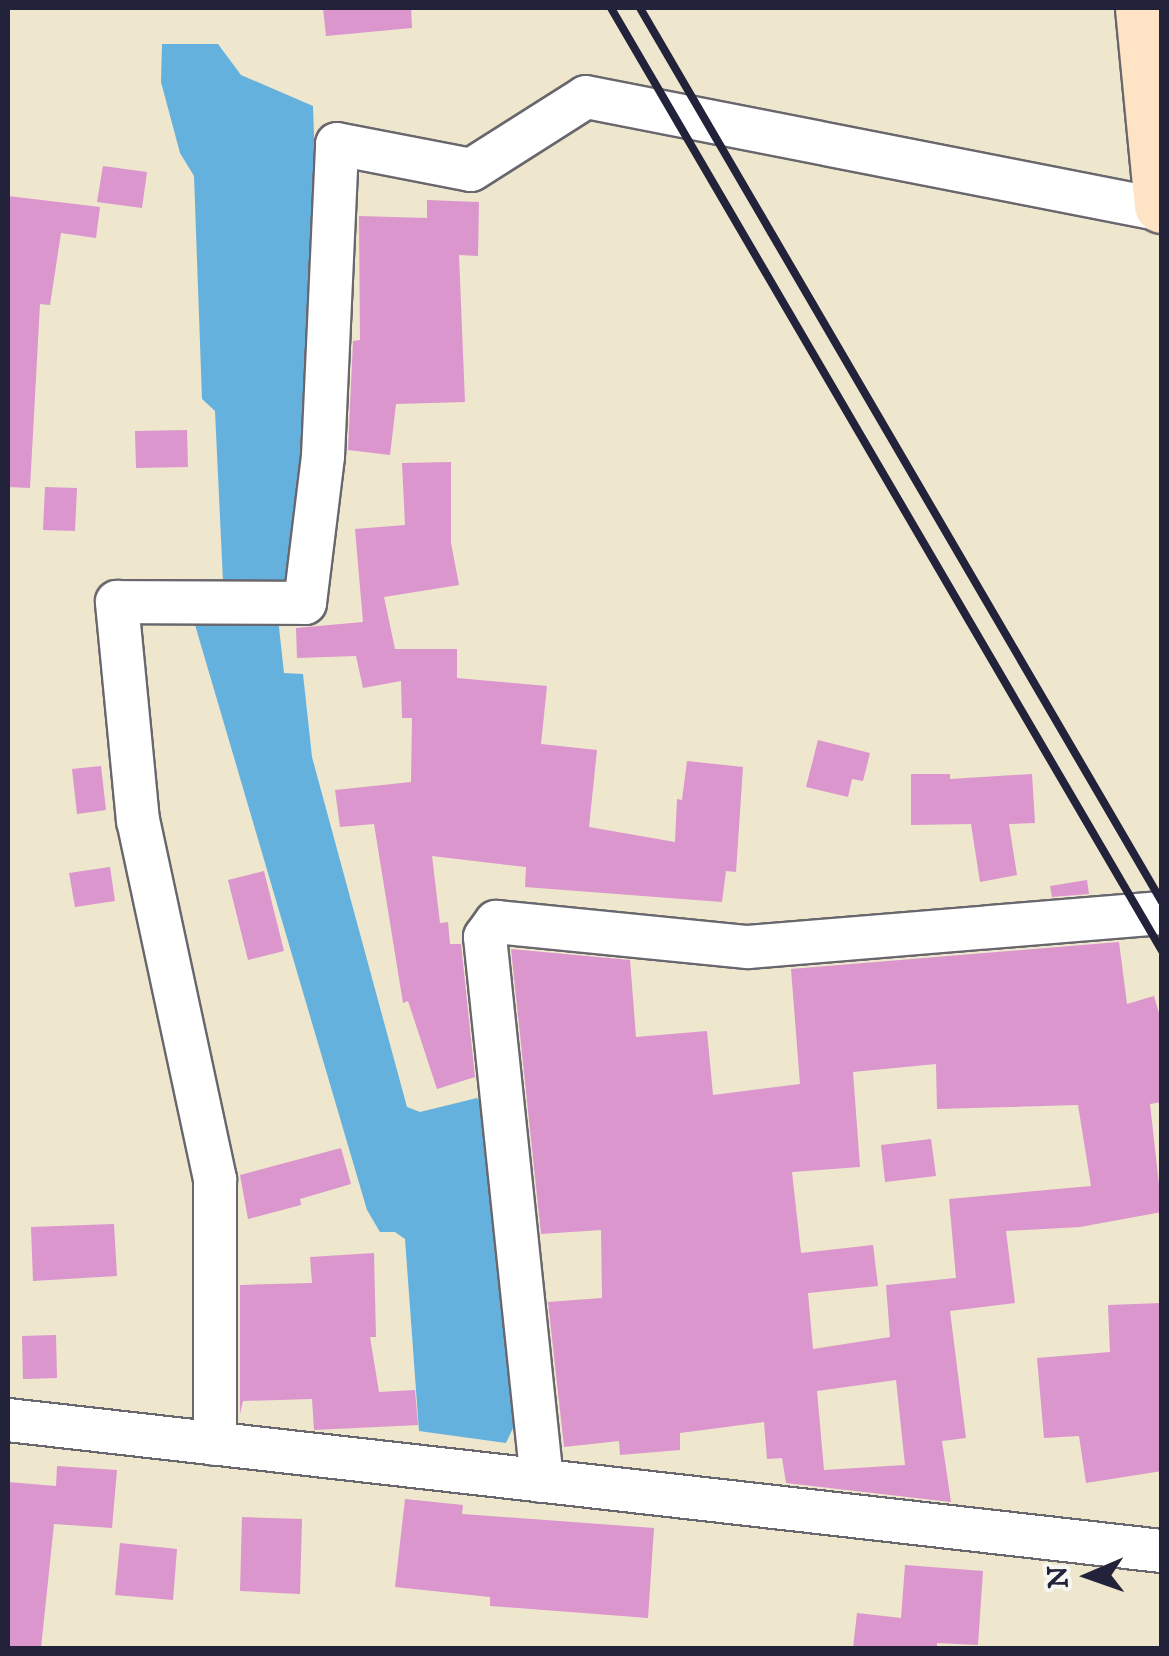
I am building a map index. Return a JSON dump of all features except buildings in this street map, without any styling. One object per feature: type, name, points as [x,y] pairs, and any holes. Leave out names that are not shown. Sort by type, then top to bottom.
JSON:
[{"type":"street","points":[[215,1444],[215,1179],[138,821],[117,602],[305,603],[323,456],[337,144],[470,170],[586,97],[1162,207],[1143,8]]},
{"type":"street","points":[[542,1481],[485,937],[496,922],[748,948],[1162,913]]},
{"type":"street","points":[[8,1420],[1162,1551]]},
{"type":"water","points":[[162,44],[218,44],[241,75],[313,106],[317,221],[297,584],[223,581],[215,411],[202,399],[194,176],[180,153],[161,82]]},
{"type":"water","points":[[193,618],[278,618],[284,673],[303,674],[312,757],[407,1107],[420,1112],[477,1098],[485,1107],[517,1377],[513,1428],[506,1443],[419,1431],[405,1239],[395,1232],[380,1232],[367,1210]]},
{"type":"railway","points":[[611,8],[1162,951]]},
{"type":"railway","points":[[640,8],[1162,902]]}]
